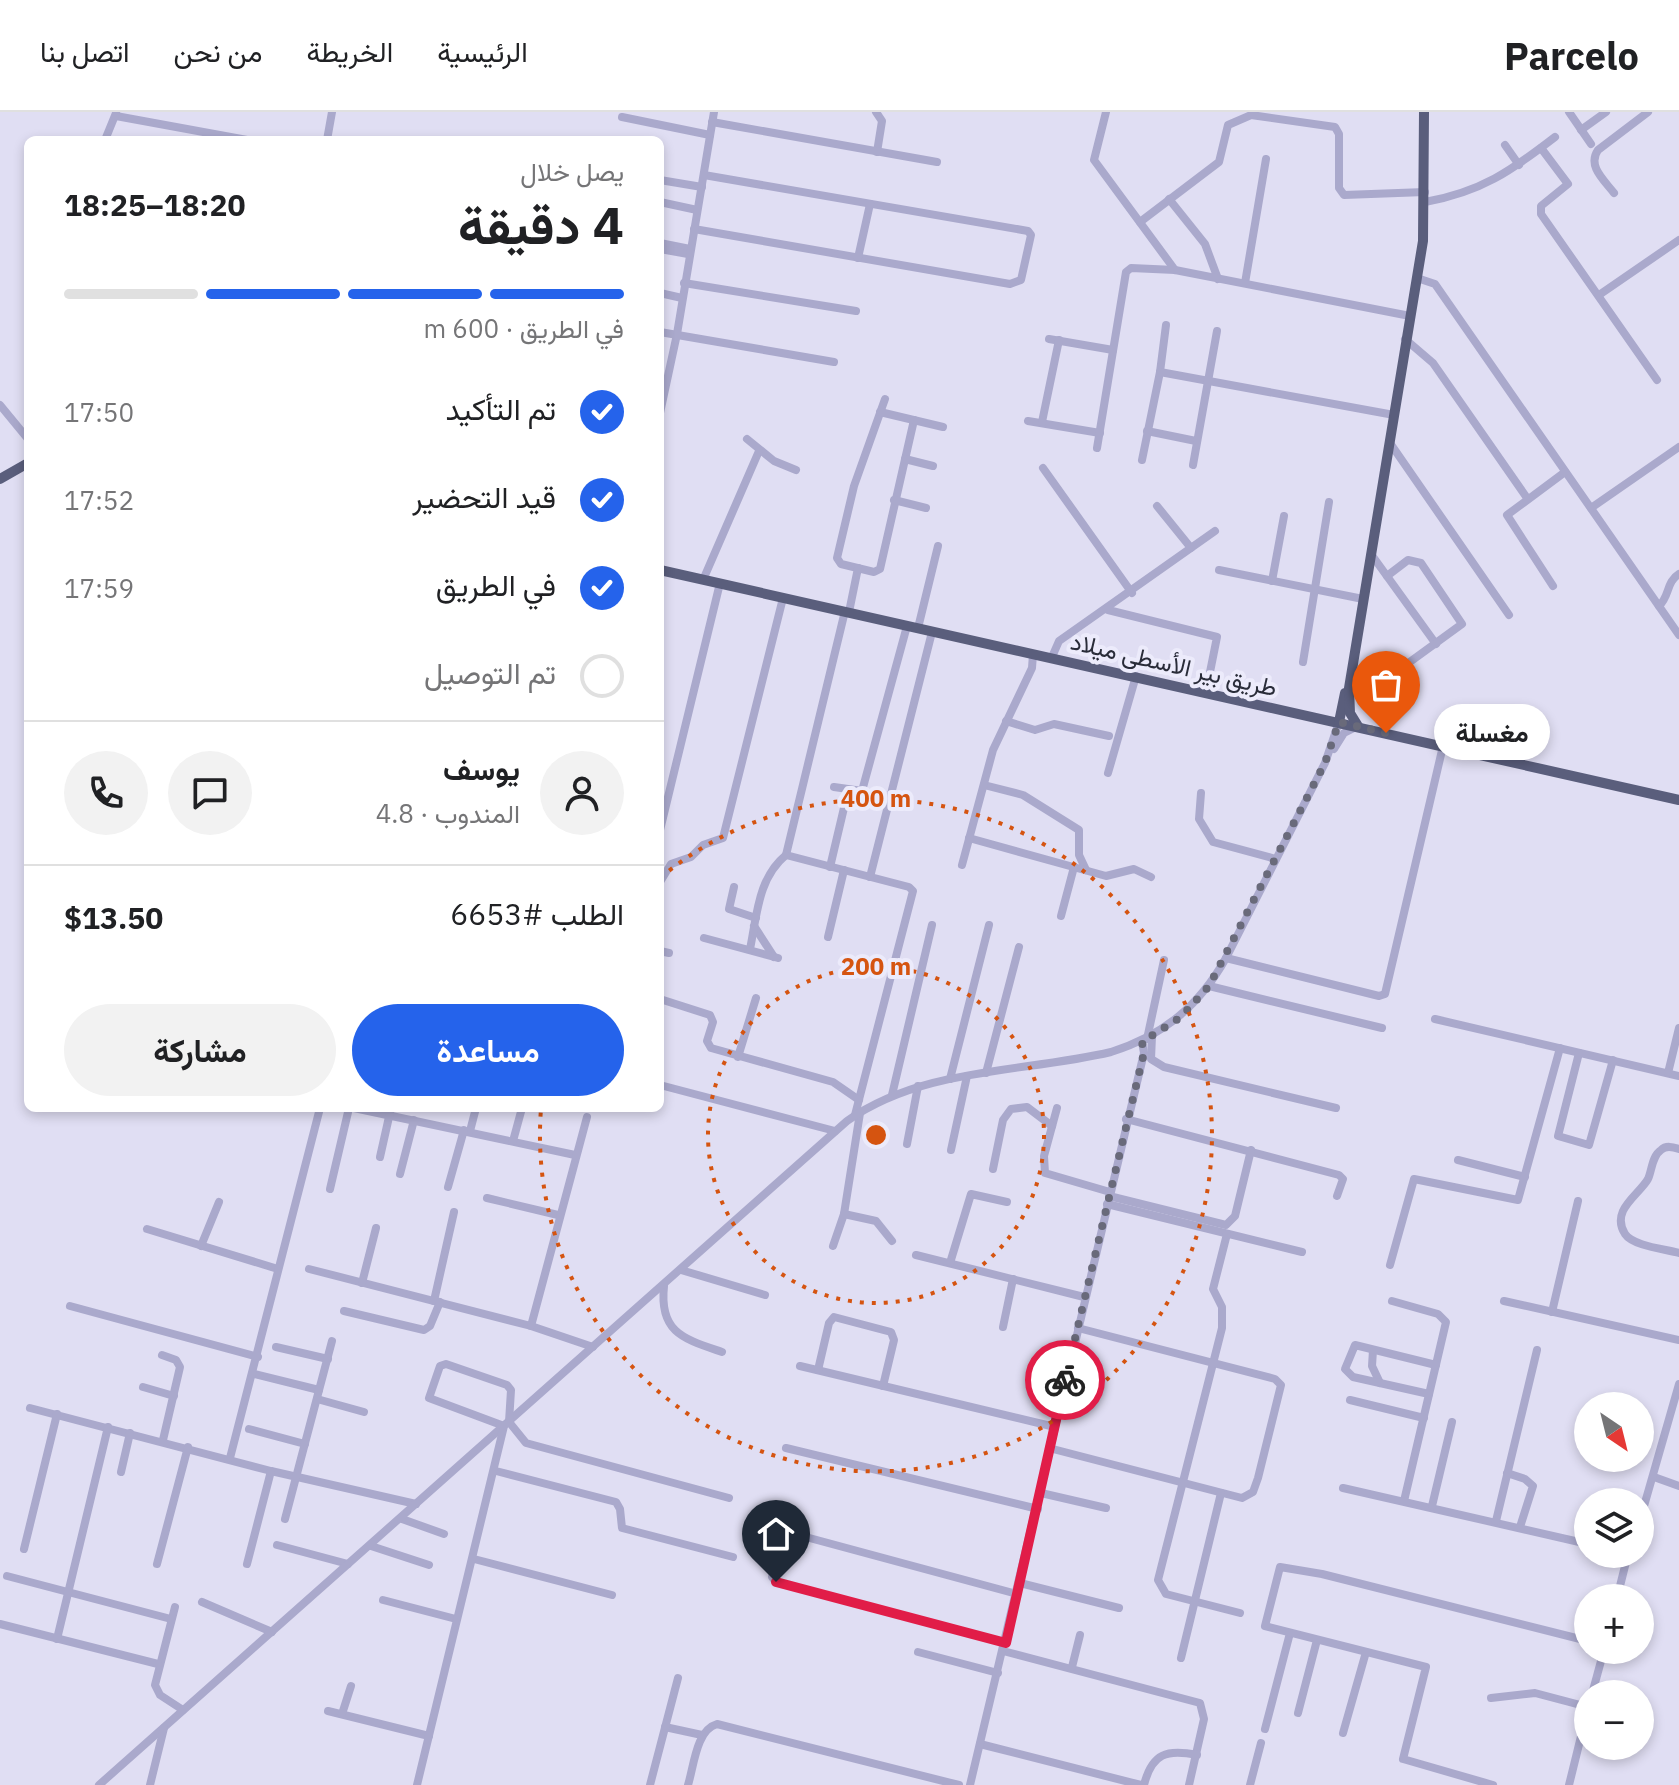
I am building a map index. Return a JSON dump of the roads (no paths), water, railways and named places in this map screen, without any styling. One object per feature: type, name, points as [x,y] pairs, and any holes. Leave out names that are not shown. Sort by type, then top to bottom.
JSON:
[{"type":"main road","points":[[1339,722],[1349,688],[1417,278],[1425,197],[1424,112]]},
{"type":"main road","points":[[0,479],[24,465]]},
{"type":"main road","name":"طريق بير الأسطى ميلاد","points":[[664,571],[1679,800]]},
{"type":"main road","points":[[1349,688],[1350,713],[1358,726]]},
{"type":"street","points":[[328,136],[332,112]]},
{"type":"street","points":[[876,112],[882,121],[877,152]]},
{"type":"street","points":[[1106,112],[1094,160],[1175,270]]},
{"type":"street","points":[[1569,112],[1591,144]]},
{"type":"street","points":[[1581,130],[1606,112]]},
{"type":"street","points":[[1614,193],[1593,166],[1592,158],[1648,112]]},
{"type":"street","points":[[107,136],[116,114],[216,136]]},
{"type":"street","points":[[1140,222],[1219,162],[1228,125],[1251,115],[1335,127],[1339,134],[1339,188],[1344,195],[1425,197],[1476,189],[1519,165],[1555,137]]},
{"type":"street","points":[[622,117],[710,135]]},
{"type":"street","points":[[664,394],[713,117],[937,162]]},
{"type":"street","points":[[1505,145],[1519,165]]},
{"type":"street","points":[[1541,148],[1568,184],[1541,206],[1541,214],[1657,380]]},
{"type":"street","points":[[1245,283],[1266,159]]},
{"type":"street","points":[[694,229],[1010,284],[1021,280],[1031,235],[1028,231],[704,175]]},
{"type":"street","points":[[664,181],[702,187]]},
{"type":"street","points":[[1169,199],[1205,244],[1218,279]]},
{"type":"street","points":[[664,203],[697,210]]},
{"type":"street","points":[[858,258],[870,204]]},
{"type":"street","points":[[1599,295],[1679,240]]},
{"type":"street","points":[[664,244],[689,252]]},
{"type":"street","points":[[664,249],[689,252]]},
{"type":"street","points":[[1097,448],[1128,269],[1175,270],[1410,316]]},
{"type":"street","points":[[1417,278],[1435,284],[1679,635]]},
{"type":"street","points":[[684,283],[856,311]]},
{"type":"street","points":[[664,294],[682,298]]},
{"type":"street","points":[[1142,460],[1166,325]]},
{"type":"street","points":[[1193,465],[1217,331]]},
{"type":"street","points":[[664,332],[834,362]]},
{"type":"street","points":[[1042,422],[1054,339],[1113,350]]},
{"type":"street","points":[[1405,339],[1433,363],[1527,498]]},
{"type":"street","points":[[1160,372],[1394,415]]},
{"type":"street","points":[[885,399],[854,486],[837,558],[841,564],[874,572],[880,569],[914,420]]},
{"type":"street","points":[[0,405],[24,434]]},
{"type":"street","points":[[880,412],[943,427]]},
{"type":"street","points":[[1028,421],[1100,433]]},
{"type":"street","points":[[1147,431],[1196,441]]},
{"type":"street","points":[[747,439],[759,451],[796,470]]},
{"type":"street","points":[[1390,443],[1509,615]]},
{"type":"street","points":[[1591,508],[1679,447]]},
{"type":"street","points":[[703,580],[759,451]]},
{"type":"street","points":[[905,459],[933,466]]},
{"type":"street","points":[[1043,468],[1132,593]]},
{"type":"street","points":[[1553,586],[1507,515],[1565,472]]},
{"type":"street","points":[[894,500],[926,508]]},
{"type":"street","points":[[1303,662],[1329,502]]},
{"type":"street","points":[[1157,506],[1191,548]]},
{"type":"street","points":[[1272,581],[1284,516]]},
{"type":"street","points":[[1052,657],[1059,641],[1108,610],[1215,531]]},
{"type":"street","points":[[834,787],[860,793],[864,786],[938,546]]},
{"type":"street","points":[[1371,554],[1436,644]]},
{"type":"street","points":[[1387,576],[1408,560],[1421,563],[1462,624],[1407,664]]},
{"type":"street","points":[[750,949],[768,873],[786,855],[858,568]]},
{"type":"street","points":[[1219,570],[1363,599]]},
{"type":"street","points":[[1659,606],[1667,598],[1668,584],[1679,574]]},
{"type":"street","points":[[664,807],[720,583]]},
{"type":"street","points":[[664,876],[673,862],[691,857],[703,845],[723,838],[783,598]]},
{"type":"street","points":[[1108,610],[1217,637],[1206,692]]},
{"type":"street","points":[[870,877],[932,632]]},
{"type":"street","points":[[962,865],[984,785],[1006,721],[1031,671],[1033,654]]},
{"type":"street","points":[[1108,773],[1136,676]]},
{"type":"street","points":[[1006,721],[1035,730],[1054,724],[1109,736]]},
{"type":"street","points":[[1325,763],[1339,722]]},
{"type":"street","points":[[102,1784],[835,1131],[858,1114],[892,1095],[918,1086],[1086,1058],[1147,1039],[1181,1017],[1209,986],[1226,958],[1325,763],[1344,733],[1358,726]]},
{"type":"street","points":[[1226,958],[1379,996],[1385,994],[1443,746]]},
{"type":"street","points":[[984,785],[1023,795],[1079,830],[1079,855],[1086,870]]},
{"type":"street","points":[[830,867],[848,791]]},
{"type":"street","points":[[1201,793],[1199,819],[1213,842],[1276,859]]},
{"type":"street","points":[[969,838],[1111,876],[1134,869],[1151,877]]},
{"type":"street","points":[[786,855],[909,887],[913,891],[859,1100],[844,1214],[833,1246]]},
{"type":"street","points":[[1061,916],[1074,867]]},
{"type":"street","points":[[828,937],[844,870]]},
{"type":"street","points":[[704,938],[776,957],[755,922],[729,909],[734,887]]},
{"type":"street","points":[[892,1095],[932,925]]},
{"type":"street","points":[[950,1079],[989,925]]},
{"type":"street","points":[[986,1073],[1019,947]]},
{"type":"street","points":[[970,1785],[1038,1509],[1049,1448],[1164,960]]},
{"type":"street","points":[[1209,986],[1382,1028]]},
{"type":"street","points":[[738,1057],[756,998]]},
{"type":"street","points":[[664,1000],[710,1015],[713,1022],[708,1045],[738,1057],[833,1082],[859,1100]]},
{"type":"street","points":[[1435,1019],[1679,1076]]},
{"type":"street","points":[[1668,1073],[1679,1028]]},
{"type":"street","points":[[1147,1039],[1152,1062],[1164,1067],[1336,1108]]},
{"type":"street","points":[[1390,1265],[1414,1179],[1514,1202],[1520,1197],[1560,1048]]},
{"type":"street","points":[[1579,1053],[1558,1136],[1589,1145],[1613,1060]]},
{"type":"street","points":[[951,1150],[967,1076]]},
{"type":"street","points":[[664,1086],[835,1131]]},
{"type":"street","points":[[907,1144],[918,1086]]},
{"type":"street","points":[[993,1169],[1003,1120],[1011,1109],[1027,1107],[1052,1126]]},
{"type":"street","points":[[1057,1108],[1044,1156],[1045,1173],[1108,1197],[1227,1234],[1302,1252]]},
{"type":"street","points":[[230,1458],[319,1112]]},
{"type":"street","points":[[330,1189],[350,1112]]},
{"type":"street","points":[[380,1157],[390,1112],[575,1155]]},
{"type":"street","points":[[448,1187],[474,1112]]},
{"type":"street","points":[[513,1141],[521,1112]]},
{"type":"street","points":[[531,1326],[558,1215],[587,1117]]},
{"type":"street","points":[[1126,1119],[1339,1175],[1343,1179],[1337,1196]]},
{"type":"street","points":[[400,1174],[414,1120]]},
{"type":"street","points":[[1679,1149],[1665,1147],[1660,1150],[1645,1183],[1629,1198],[1622,1218],[1624,1231],[1631,1238],[1679,1253]]},
{"type":"street","points":[[1108,1197],[1226,1225],[1235,1216],[1251,1150]]},
{"type":"street","points":[[1458,1160],[1525,1177]]},
{"type":"street","points":[[950,1263],[971,1194],[1007,1202]]},
{"type":"street","points":[[487,1198],[558,1215]]},
{"type":"street","points":[[1552,1312],[1578,1201]]},
{"type":"street","points":[[201,1246],[219,1202]]},
{"type":"street","points":[[344,1311],[424,1330],[430,1326],[454,1212]]},
{"type":"street","points":[[844,1214],[876,1221],[892,1241]]},
{"type":"street","points":[[362,1283],[376,1228]]},
{"type":"street","points":[[147,1229],[278,1269]]},
{"type":"street","points":[[1227,1234],[1213,1289],[1223,1313],[1158,1580],[1166,1594],[1240,1613]]},
{"type":"street","points":[[916,1255],[1084,1297]]},
{"type":"street","points":[[309,1269],[531,1326],[593,1347]]},
{"type":"street","points":[[681,1270],[696,1277],[765,1295]]},
{"type":"street","points":[[1003,1327],[1013,1279]]},
{"type":"street","points":[[664,1285],[665,1315],[675,1332],[722,1352]]},
{"type":"street","points":[[1392,1301],[1444,1316],[1446,1322],[1404,1501]]},
{"type":"street","points":[[1504,1301],[1679,1340]]},
{"type":"street","points":[[70,1306],[258,1357]]},
{"type":"street","points":[[818,1370],[829,1323],[834,1317],[891,1332],[894,1340],[883,1386]]},
{"type":"street","points":[[1049,1448],[1242,1498],[1253,1492],[1281,1385],[1275,1379],[1078,1328]]},
{"type":"street","points":[[285,1519],[332,1341]]},
{"type":"street","points":[[1429,1394],[1353,1377],[1345,1369],[1352,1346],[1436,1365]]},
{"type":"street","points":[[276,1347],[328,1359]]},
{"type":"street","points":[[1373,1350],[1372,1366],[1381,1383]]},
{"type":"street","points":[[1496,1521],[1537,1350]]},
{"type":"street","points":[[162,1355],[180,1363],[163,1440]]},
{"type":"street","points":[[417,1785],[456,1619],[496,1471],[506,1424],[511,1390],[507,1385],[446,1364],[440,1366],[429,1398],[506,1424],[526,1443],[729,1498]]},
{"type":"street","points":[[800,1366],[1055,1427]]},
{"type":"street","points":[[254,1374],[364,1412]]},
{"type":"street","points":[[143,1387],[174,1396]]},
{"type":"street","points":[[1650,1488],[1679,1387]]},
{"type":"street","points":[[1350,1400],[1424,1418]]},
{"type":"street","points":[[30,1408],[163,1440],[271,1471],[416,1504]]},
{"type":"street","points":[[24,1549],[57,1414]]},
{"type":"street","points":[[1432,1506],[1452,1422]]},
{"type":"street","points":[[57,1639],[108,1427]]},
{"type":"street","points":[[249,1429],[305,1444]]},
{"type":"street","points":[[121,1472],[130,1433]]},
{"type":"street","points":[[157,1564],[188,1447]]},
{"type":"street","points":[[786,1448],[1038,1509]]},
{"type":"street","points":[[247,1564],[271,1471]]},
{"type":"street","points":[[496,1471],[616,1502],[622,1528],[733,1557]]},
{"type":"street","points":[[1507,1473],[1525,1479],[1533,1486],[1520,1527]]},
{"type":"street","points":[[1654,1477],[1679,1486]]},
{"type":"street","points":[[1343,1488],[1574,1540]]},
{"type":"street","points":[[1041,1493],[1106,1508]]},
{"type":"street","points":[[1181,1658],[1221,1493]]},
{"type":"street","points":[[402,1519],[444,1534]]},
{"type":"street","points":[[1017,1594],[791,1533],[782,1536],[772,1577],[776,1582],[1200,1703],[1204,1711],[1189,1785]]},
{"type":"street","points":[[277,1545],[348,1564]]},
{"type":"street","points":[[371,1546],[429,1565]]},
{"type":"street","points":[[474,1559],[612,1595]]},
{"type":"street","points":[[1493,1785],[1403,1759],[1427,1669],[1265,1625],[1282,1565],[1574,1638]]},
{"type":"street","points":[[7,1576],[171,1619]]},
{"type":"street","points":[[1020,1583],[1119,1608]]},
{"type":"street","points":[[383,1600],[456,1619]]},
{"type":"street","points":[[202,1602],[272,1632]]},
{"type":"street","points":[[175,1607],[158,1664],[155,1689],[183,1710]]},
{"type":"street","points":[[0,1624],[158,1664]]},
{"type":"street","points":[[1265,1729],[1290,1633]]},
{"type":"street","points":[[1072,1667],[1080,1635]]},
{"type":"street","points":[[1298,1713],[1317,1640]]},
{"type":"street","points":[[918,1652],[998,1673]]},
{"type":"street","points":[[1343,1733],[1366,1652]]},
{"type":"street","points":[[650,1785],[678,1678]]},
{"type":"street","points":[[342,1714],[351,1686]]},
{"type":"street","points":[[1491,1698],[1526,1692],[1574,1704]]},
{"type":"street","points":[[328,1711],[429,1736]]},
{"type":"street","points":[[688,1785],[702,1735],[712,1724],[959,1785]]},
{"type":"street","points":[[665,1727],[702,1735]]},
{"type":"street","points":[[150,1785],[164,1728]]},
{"type":"street","points":[[1250,1785],[1261,1743]]},
{"type":"street","points":[[980,1744],[1142,1785],[1147,1770],[1160,1755],[1169,1751],[1197,1755]]},
{"type":"street","points":[[1569,1785],[1575,1760]]},
{"type":"place","name":"مغسلة","points":[[1386,733]]}]
